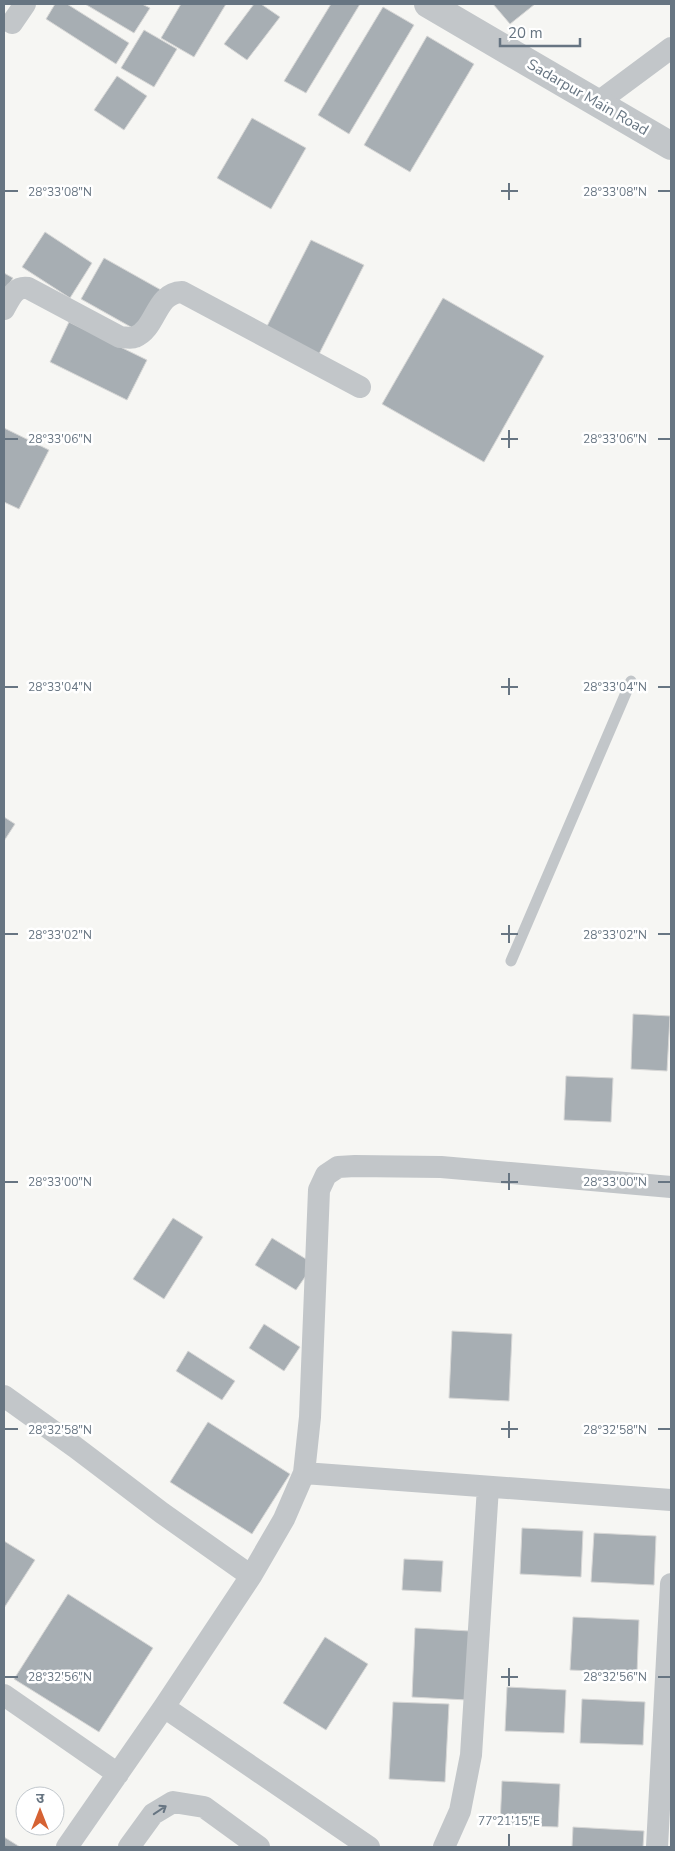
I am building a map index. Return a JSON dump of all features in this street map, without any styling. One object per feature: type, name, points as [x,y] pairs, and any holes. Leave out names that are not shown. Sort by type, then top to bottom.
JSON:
[{"type":"street","points":[[12,23],[25,4]]},
{"type":"street","name":"Sadarpur Main Road","points":[[428,4],[671,146]]},
{"type":"street","points":[[596,103],[671,48]]},
{"type":"street","points":[[4,308],[16,290],[22,287],[28,288],[120,337],[134,338],[144,331],[166,297],[172,292],[182,292],[360,387]]},
{"type":"street","points":[[68,1847],[251,1576],[284,1520],[304,1473],[310,1417],[320,1190],[326,1175],[338,1168],[355,1166],[442,1168],[671,1187]]},
{"type":"street","points":[[4,1396],[162,1513],[251,1576]]},
{"type":"street","points":[[304,1473],[671,1500]]},
{"type":"street","points":[[444,1847],[460,1811],[471,1755],[488,1487]]},
{"type":"street","points":[[656,1847],[671,1584]]},
{"type":"street","points":[[4,1695],[118,1774]]},
{"type":"street","points":[[164,1707],[369,1847]]},
{"type":"street","points":[[129,1847],[154,1814],[173,1802],[204,1807],[259,1847]]},
{"type":"lane","points":[[511,961],[631,681]]},
{"type":"building","points":[[55,4],[67,4],[129,43],[116,64],[46,19]]},
{"type":"building","points":[[85,4],[142,4],[150,8],[134,33]]},
{"type":"building","points":[[181,4],[226,4],[194,57],[161,38]]},
{"type":"building","points":[[254,4],[261,4],[280,17],[247,60],[224,44]]},
{"type":"building","points":[[331,4],[360,4],[306,93],[284,81]]},
{"type":"building","points":[[493,4],[535,4],[510,24]]},
{"type":"building","points":[[383,7],[414,25],[349,134],[318,115]]},
{"type":"building","points":[[144,30],[177,49],[154,87],[121,68]]},
{"type":"building","points":[[427,36],[474,64],[410,172],[364,145]]},
{"type":"building","points":[[117,76],[147,96],[124,130],[94,110]]},
{"type":"building","points":[[252,118],[306,148],[271,209],[217,178]]},
{"type":"building","points":[[45,232],[92,263],[70,298],[22,267]]},
{"type":"building","points":[[311,240],[364,265],[317,358],[264,332]]},
{"type":"building","points":[[104,258],[161,290],[138,331],[81,299]]},
{"type":"building","points":[[4,273],[13,278],[4,292]]},
{"type":"building","points":[[443,298],[544,356],[484,462],[382,404]]},
{"type":"building","points":[[69,322],[147,360],[127,400],[50,362]]},
{"type":"building","points":[[4,428],[49,450],[19,509],[4,502]]},
{"type":"building","points":[[4,817],[15,824],[4,841]]},
{"type":"building","points":[[633,1014],[670,1016],[667,1071],[631,1069]]},
{"type":"building","points":[[566,1076],[613,1078],[611,1122],[564,1120]]},
{"type":"building","points":[[173,1218],[203,1237],[164,1299],[133,1279]]},
{"type":"building","points":[[272,1238],[314,1264],[296,1290],[255,1265]]},
{"type":"building","points":[[264,1324],[300,1347],[284,1371],[249,1348]]},
{"type":"building","points":[[452,1331],[512,1334],[509,1401],[449,1398]]},
{"type":"building","points":[[188,1351],[235,1381],[222,1400],[176,1371]]},
{"type":"building","points":[[208,1422],[290,1474],[252,1534],[170,1482]]},
{"type":"building","points":[[522,1528],[583,1531],[581,1577],[520,1574]]},
{"type":"building","points":[[594,1533],[656,1536],[654,1585],[591,1582]]},
{"type":"building","points":[[4,1541],[35,1560],[4,1608]]},
{"type":"building","points":[[404,1559],[443,1561],[441,1592],[402,1590]]},
{"type":"building","points":[[68,1594],[153,1648],[99,1732],[14,1679]]},
{"type":"building","points":[[573,1617],[639,1620],[637,1673],[570,1670]]},
{"type":"building","points":[[415,1628],[470,1631],[467,1700],[412,1697]]},
{"type":"building","points":[[325,1637],[368,1664],[326,1730],[283,1703]]},
{"type":"building","points":[[507,1687],[566,1690],[564,1733],[505,1731]]},
{"type":"building","points":[[582,1699],[645,1702],[643,1745],[580,1743]]},
{"type":"building","points":[[393,1702],[449,1704],[445,1782],[389,1779]]},
{"type":"building","points":[[502,1781],[560,1784],[558,1827],[500,1825]]},
{"type":"building","points":[[573,1827],[644,1831],[643,1847],[572,1847]]},
{"type":"building","points":[[4,1837],[20,1847],[4,1847]]}]
